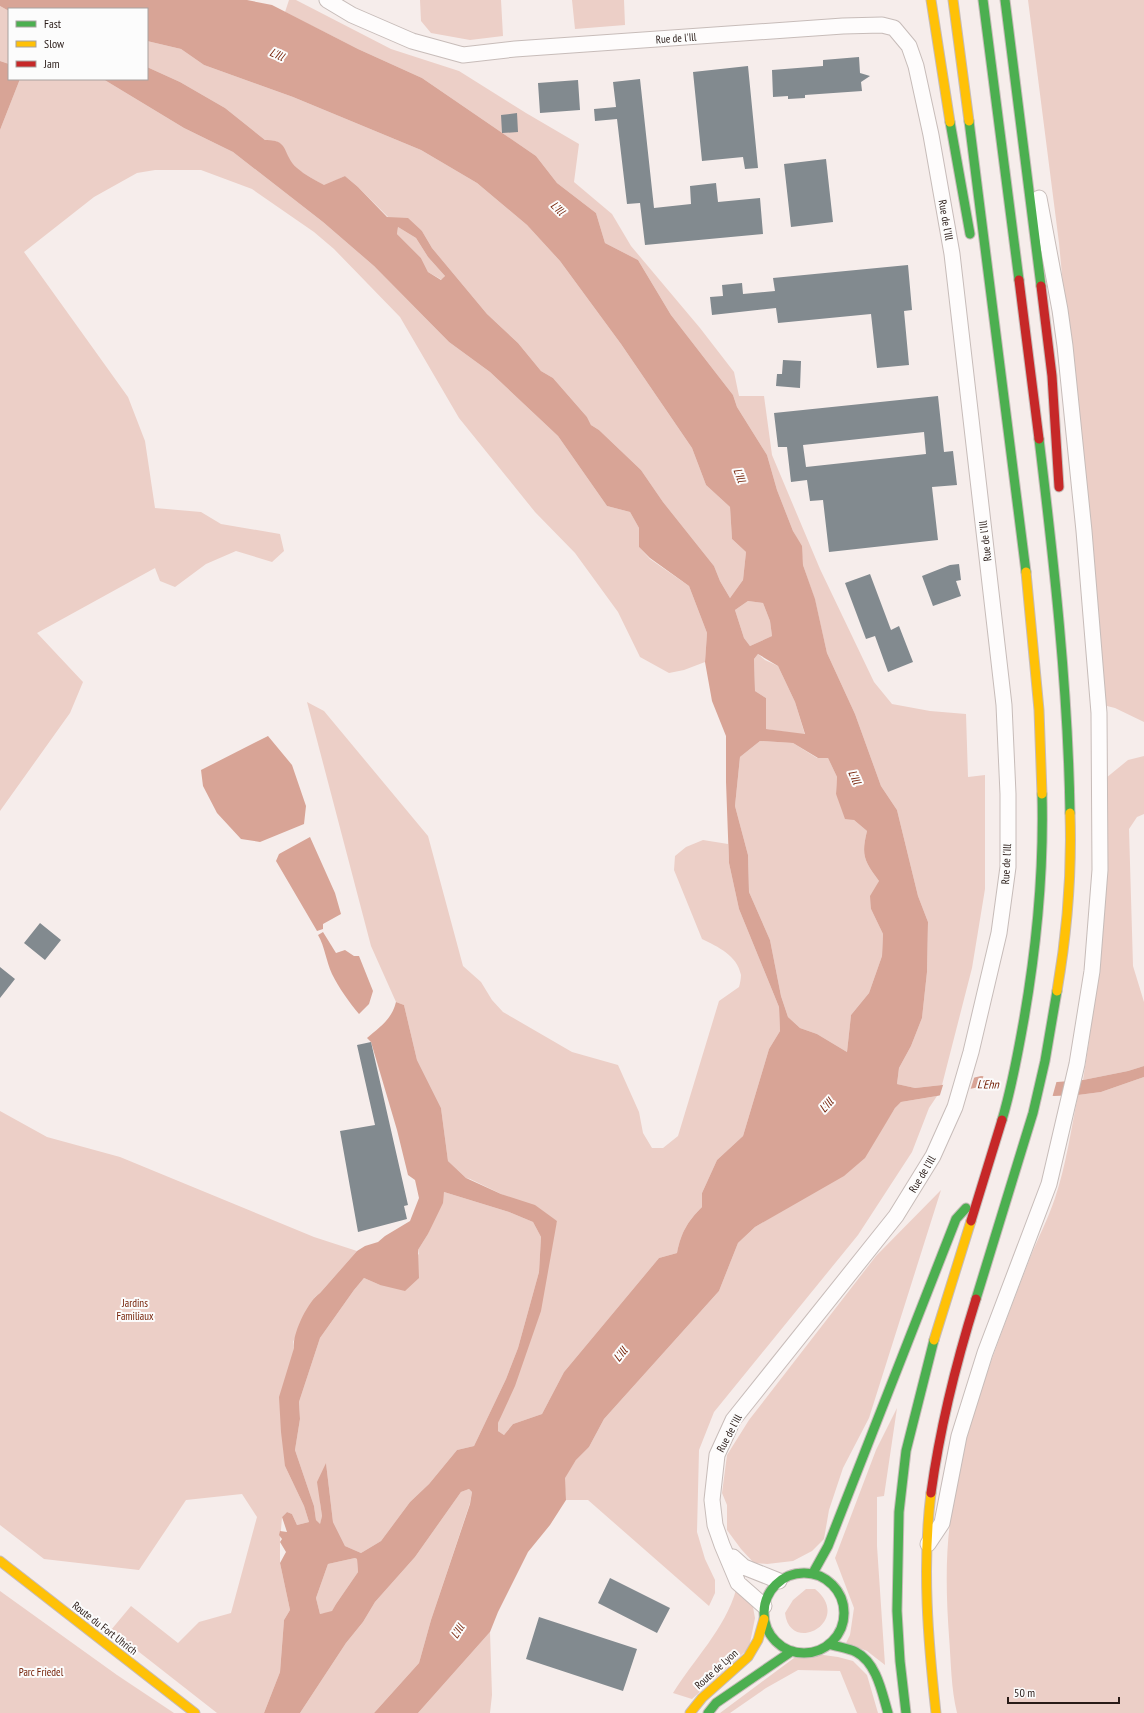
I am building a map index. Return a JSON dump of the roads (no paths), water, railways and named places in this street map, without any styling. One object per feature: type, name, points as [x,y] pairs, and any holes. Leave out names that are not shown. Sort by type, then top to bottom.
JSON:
[{"type":"main road","points":[[931,0],[948,112],[972,246]]},
{"type":"main road","points":[[906,1713],[900,1661],[897,1612],[899,1512],[906,1451],[930,1354],[1006,1106],[1017,1056],[1034,958],[1042,868],[1042,801],[1039,710],[1033,638],[1003,386],[953,0]]},
{"type":"main road","points":[[936,1713],[928,1640],[926,1595],[929,1511],[937,1448],[958,1357],[1033,1113],[1045,1061],[1063,957],[1071,847],[1069,750],[1051,542],[1004,155],[983,0]]},
{"type":"main road","points":[[1005,0],[1052,376],[1060,499]]},
{"type":"main road","points":[[1010,42],[1012,0]]},
{"type":"main road","points":[[990,361],[1003,386]]},
{"type":"main road","points":[[1051,542],[1058,528]]},
{"type":"main road","points":[[813,1573],[828,1546],[956,1219],[980,1194]]},
{"type":"main road","name":"Route du Fort Uhrich","points":[[0,1561],[195,1713]]},
{"type":"main road","points":[[813,1573],[825,1578],[835,1586],[842,1597],[844,1610],[843,1623],[838,1634],[829,1644],[811,1652],[805,1653],[792,1651],[783,1647],[768,1632],[764,1612],[767,1596],[779,1581],[795,1574],[813,1573]]},
{"type":"main road","name":"Route de Lyon","points":[[690,1713],[702,1698],[748,1657],[758,1640],[764,1612]]},
{"type":"main road","points":[[829,1644],[858,1653],[867,1662],[876,1677],[888,1713]]},
{"type":"main road","points":[[708,1713],[716,1703],[792,1651]]},
{"type":"street","name":"Rue de l'Ill","points":[[327,0],[352,15],[412,42],[463,55],[523,49],[843,26],[882,25],[894,28],[909,46],[916,66],[931,136],[952,254],[1004,705],[1008,794],[1008,867],[999,933],[971,1052],[955,1107],[933,1156],[896,1216],[733,1420],[717,1455],[712,1500],[715,1525],[738,1583],[764,1612]]},
{"type":"street","points":[[927,1547],[942,1524],[959,1436],[985,1353],[1049,1184],[1066,1117],[1077,1064],[1092,971],[1100,870],[1099,713],[1084,531],[1060,310],[1040,200],[1026,167]]},
{"type":"street","points":[[730,1560],[733,1557],[744,1567],[779,1581]]},
{"type":"water","points":[[0,0],[247,0],[272,5],[358,49],[422,78],[536,156],[557,183],[596,213],[605,243],[638,260],[671,315],[733,395],[737,407],[767,455],[777,490],[793,531],[802,546],[803,565],[815,599],[827,653],[855,714],[881,786],[897,810],[918,896],[928,922],[927,972],[922,1018],[911,1046],[899,1068],[897,1084],[915,1088],[942,1085],[981,1076],[1057,1082],[1083,1080],[1128,1071],[1144,1066],[1144,1077],[1101,1092],[1054,1096],[979,1087],[901,1102],[895,1108],[865,1158],[844,1176],[755,1227],[738,1243],[719,1291],[604,1419],[589,1447],[576,1460],[565,1478],[566,1500],[550,1525],[528,1552],[498,1612],[490,1632],[418,1713],[374,1713],[419,1663],[431,1620],[470,1504],[472,1492],[469,1489],[461,1492],[415,1557],[375,1602],[363,1622],[346,1643],[300,1713],[264,1713],[280,1672],[284,1620],[290,1610],[280,1563],[286,1552],[280,1542],[282,1539],[279,1535],[280,1531],[287,1532],[282,1517],[287,1512],[292,1514],[297,1525],[309,1522],[304,1506],[285,1466],[279,1397],[294,1348],[298,1327],[306,1310],[315,1297],[357,1251],[365,1246],[378,1242],[410,1221],[419,1198],[415,1180],[408,1175],[397,1130],[371,1042],[367,1038],[388,1018],[392,1013],[396,1002],[404,1005],[417,1060],[441,1108],[448,1161],[466,1178],[501,1194],[535,1205],[557,1221],[541,1311],[515,1386],[498,1423],[498,1431],[504,1435],[513,1424],[542,1414],[564,1372],[659,1258],[677,1253],[680,1239],[685,1228],[702,1207],[702,1193],[717,1160],[743,1136],[769,1049],[780,1031],[779,1007],[739,909],[729,863],[726,736],[712,701],[705,662],[707,633],[689,586],[650,558],[639,547],[639,528],[630,512],[607,506],[558,436],[490,372],[449,342],[374,266],[323,222],[233,152],[184,128],[105,80],[148,80],[148,67],[180,82],[225,108],[265,140],[273,140],[278,142],[285,149],[292,163],[300,171],[310,177],[324,185],[345,176],[358,187],[387,217],[408,218],[422,231],[432,248],[487,314],[518,343],[541,371],[553,378],[587,417],[591,425],[599,430],[641,470],[663,502],[714,566],[720,581],[730,598],[743,580],[746,552],[732,539],[730,507],[706,485],[692,448],[621,344],[560,261],[527,225],[477,183],[421,150],[293,97],[204,65],[181,49],[148,41],[148,8],[8,8],[8,10],[0,6]],"holes":[[[398,227],[416,238],[428,257],[445,276],[441,280],[428,272],[421,258],[397,234]],[[748,601],[763,603],[770,621],[772,636],[750,646],[744,638],[735,610]],[[758,654],[778,666],[795,702],[805,734],[766,729],[766,698],[755,691],[754,659]],[[760,741],[793,743],[818,758],[828,758],[837,777],[836,794],[845,819],[854,820],[867,831],[864,846],[865,858],[879,881],[870,896],[871,909],[883,934],[882,956],[869,993],[851,1015],[847,1052],[817,1034],[800,1028],[788,1017],[781,996],[770,940],[749,892],[748,855],[735,806],[740,757]],[[444,1192],[509,1212],[533,1222],[541,1237],[539,1272],[518,1348],[506,1379],[474,1446],[457,1450],[429,1484],[410,1502],[381,1541],[361,1553],[345,1546],[333,1522],[326,1463],[317,1482],[322,1516],[320,1524],[316,1520],[314,1506],[295,1450],[300,1419],[299,1402],[320,1338],[364,1278],[380,1285],[405,1291],[419,1278],[418,1250],[428,1234],[443,1203]],[[355,1558],[357,1559],[358,1572],[332,1611],[320,1614],[316,1598],[328,1564]]]},
{"type":"water","points":[[0,61],[8,64],[8,80],[20,80],[0,130]]},
{"type":"water","points":[[268,736],[292,765],[306,806],[304,824],[260,842],[241,839],[217,813],[203,786],[201,770]]},
{"type":"water","points":[[310,837],[335,893],[341,914],[323,924],[323,929],[317,931],[276,861],[279,854]]},
{"type":"water","points":[[323,932],[336,953],[345,950],[354,956],[359,956],[373,991],[369,1004],[359,1014],[344,995],[332,974],[318,935]]},
{"type":"water label","name":"L'Ill","points":[[277,54]]},
{"type":"water label","name":"L'Ill","points":[[558,208]]},
{"type":"water label","name":"L'Ill","points":[[740,475]]},
{"type":"water label","name":"L'Ill","points":[[855,777]]},
{"type":"water label","name":"L'Ehn","points":[[988,1084]]},
{"type":"water label","name":"L'Ill","points":[[826,1105]]},
{"type":"water label","name":"L'Ill","points":[[620,1354]]},
{"type":"water label","name":"L'Ill","points":[[457,1631]]},
{"type":"park label","name":"Jardins Familiaux","points":[[135,1309]]},
{"type":"park label","name":"Parc Friedel","points":[[41,1672]]}]
